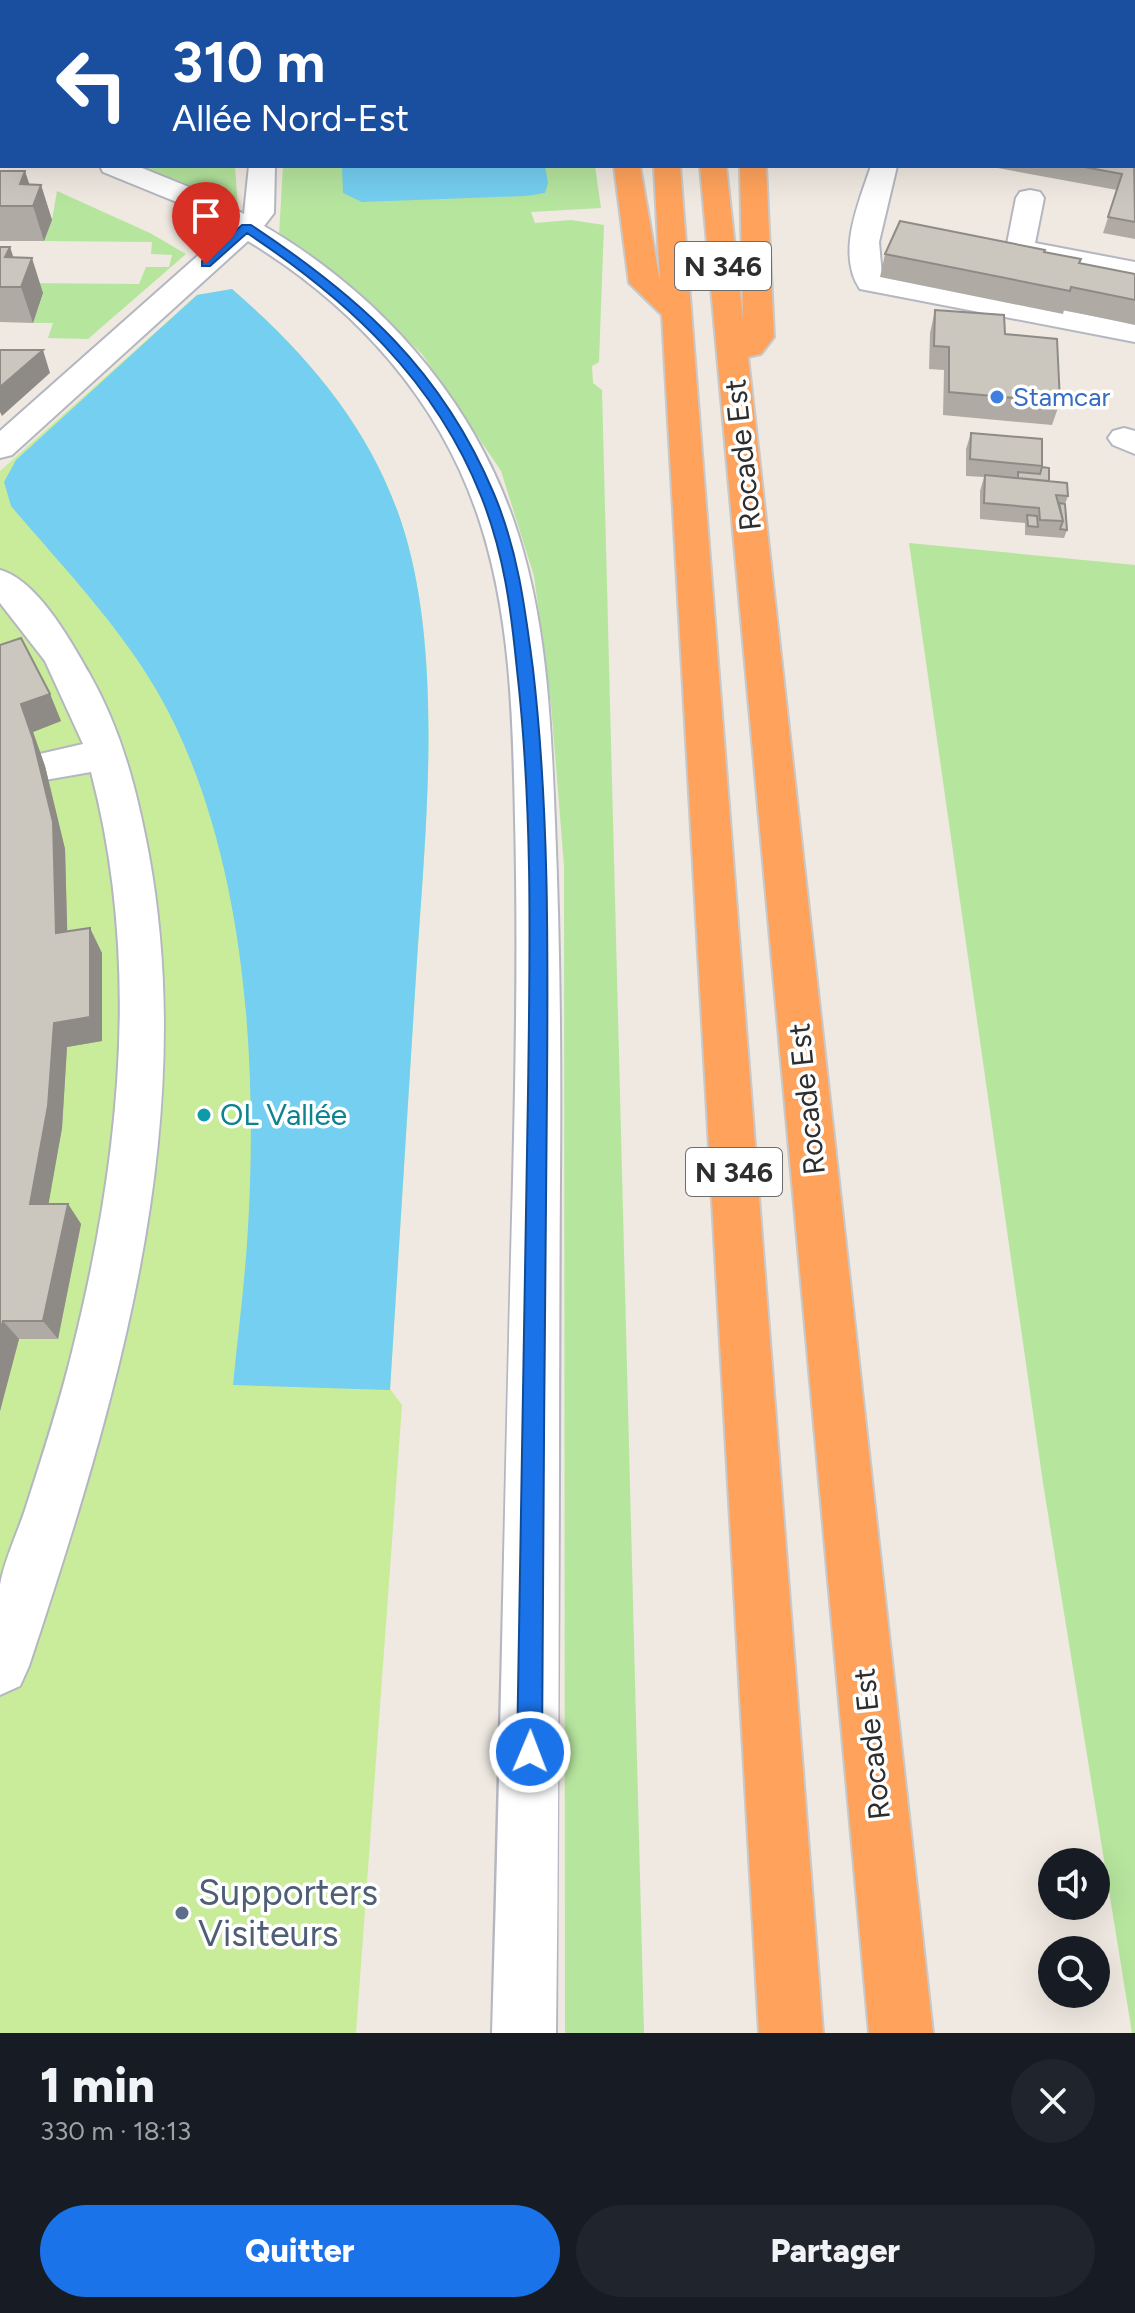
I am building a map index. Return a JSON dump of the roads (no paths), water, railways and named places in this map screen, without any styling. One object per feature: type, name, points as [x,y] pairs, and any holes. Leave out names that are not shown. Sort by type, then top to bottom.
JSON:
[{"type":"highway","points":[[627,168],[644,283],[676,312]]},
{"type":"highway","name":"Rocade Est","points":[[667,168],[791,2033]]},
{"type":"highway","name":"Rocade Est","points":[[713,168],[901,2033]]},
{"type":"highway","points":[[734,367],[759,337],[753,168]]},
{"type":"street","points":[[118,168],[190,197],[246,228],[308,268],[365,317],[409,363],[453,423],[488,496],[515,578],[533,737],[539,938],[524,2033]]},
{"type":"street","points":[[0,448],[246,228],[260,213],[262,168]]},
{"type":"street","points":[[883,168],[868,222],[864,266],[870,283],[1135,333]]},
{"type":"street","points":[[1020,249],[1030,198]]},
{"type":"street","points":[[868,222],[899,227]]},
{"type":"street","points":[[990,244],[1135,271]]},
{"type":"street","points":[[0,582],[21,601],[72,673],[107,754],[129,847],[139,928],[143,1031],[135,1158],[104,1329],[50,1522],[0,1666]]},
{"type":"street","points":[[45,766],[107,754]]},
{"type":"water","points":[[342,168],[545,168],[548,183],[545,193],[526,196],[362,202],[343,193]]},
{"type":"water","points":[[232,289],[310,366],[333,394],[372,454],[401,521],[423,625],[427,681],[427,796],[390,1390],[233,1385],[248,1228],[250,1093],[247,1023],[239,952],[227,883],[210,815],[187,751],[142,666],[107,619],[11,506],[4,482],[16,460],[197,295]]},
{"type":"place","name":"Stamcar","points":[[997,397]]},
{"type":"place","name":"OL Vallée","points":[[204,1115]]},
{"type":"place","name":"Supporters Visiteurs","points":[[182,1913]]}]
